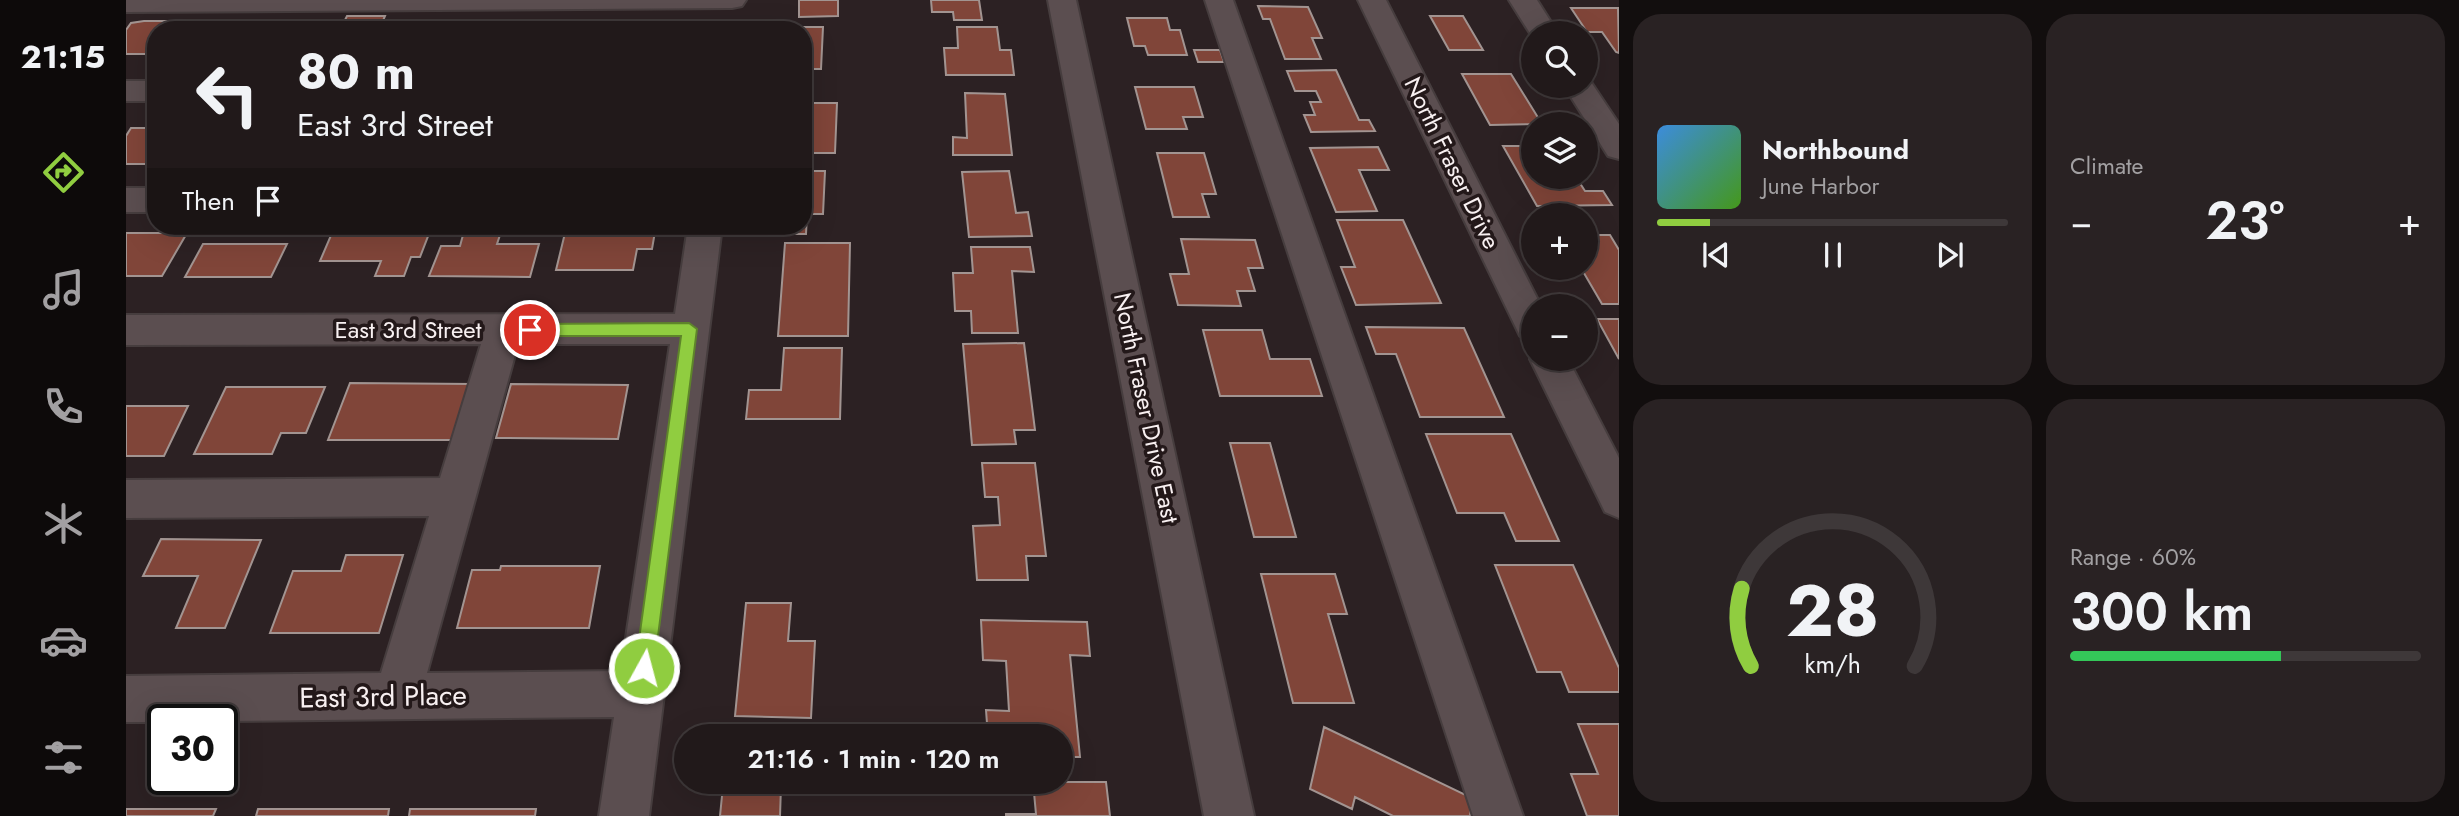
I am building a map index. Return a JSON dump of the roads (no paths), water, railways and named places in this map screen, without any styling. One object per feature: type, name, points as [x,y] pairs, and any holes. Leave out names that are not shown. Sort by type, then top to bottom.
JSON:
[{"type":"street","points":[[126,4],[735,0],[734,21]]},
{"type":"street","name":"North Fraser Drive East","points":[[1062,0],[1229,816]]},
{"type":"street","points":[[1220,0],[1497,816]]},
{"type":"street","name":"North Fraser Drive","points":[[1372,0],[1521,302]]},
{"type":"street","points":[[1523,0],[1536,21]]},
{"type":"street","points":[[126,91],[147,91]]},
{"type":"street","points":[[1587,98],[1619,148]]},
{"type":"street","points":[[126,200],[147,200]]},
{"type":"street","points":[[624,816],[704,235]]},
{"type":"street","name":"East 3rd Street","points":[[126,330],[689,329]]},
{"type":"street","points":[[397,696],[503,330]]},
{"type":"street","points":[[1555,371],[1619,499]]},
{"type":"street","points":[[126,499],[453,497]]},
{"type":"street","name":"East 3rd Place","points":[[126,699],[641,694]]}]
